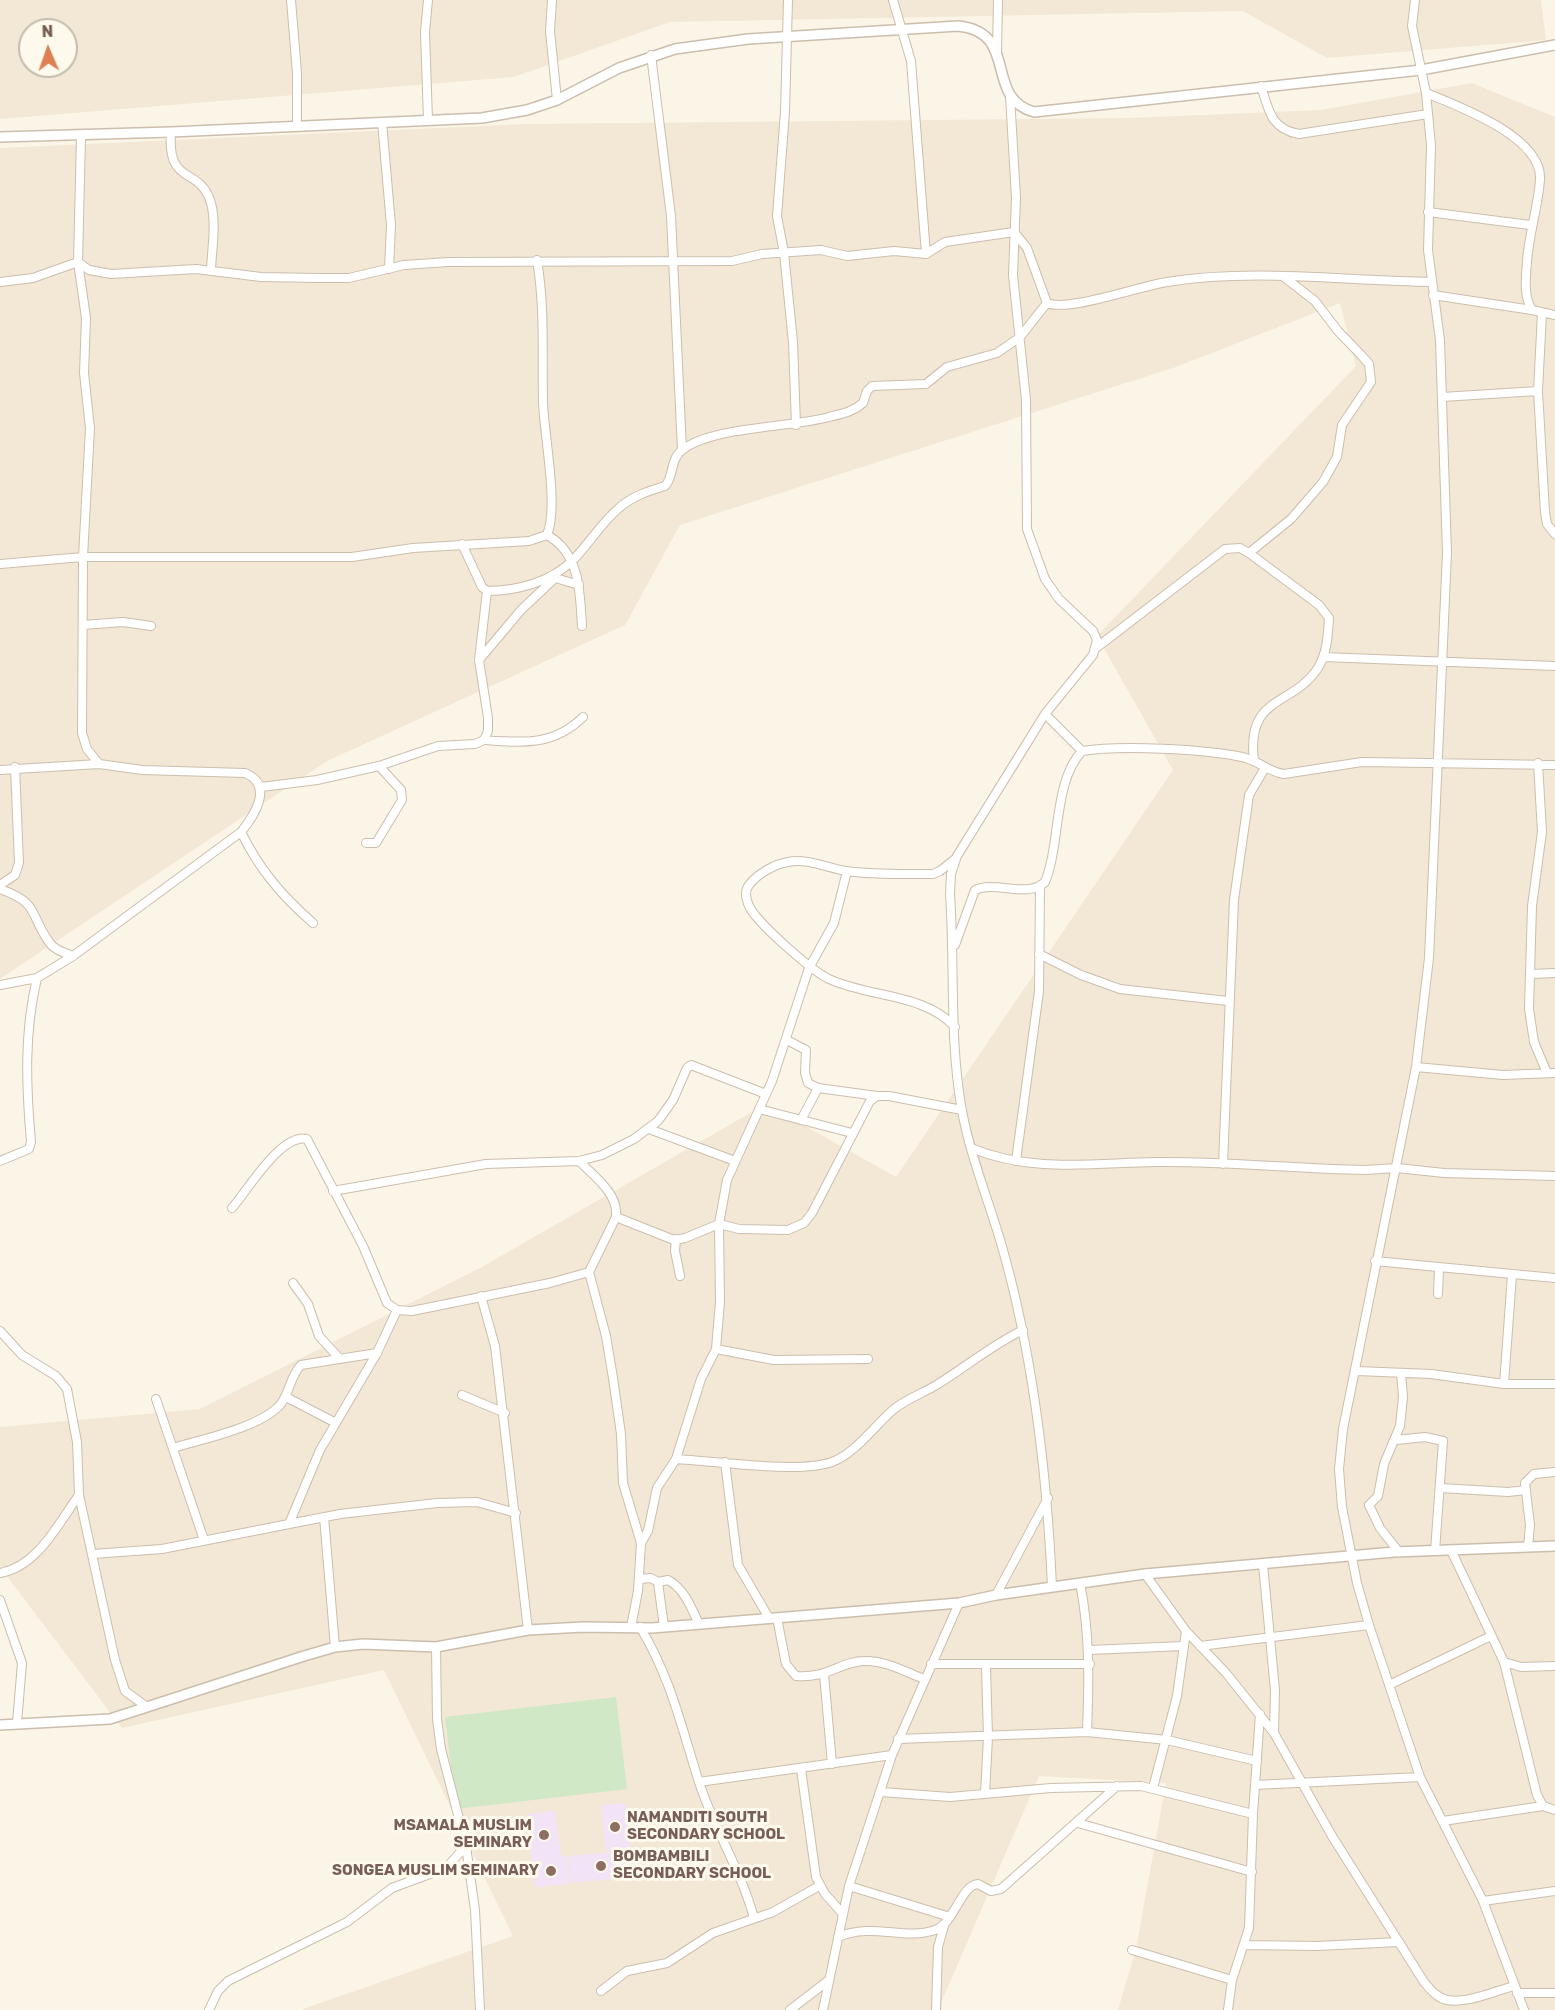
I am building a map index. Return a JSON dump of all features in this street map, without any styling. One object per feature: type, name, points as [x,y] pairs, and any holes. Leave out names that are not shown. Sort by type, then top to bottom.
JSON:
[{"type":"street","points":[[291,0],[297,73],[297,125]]},
{"type":"street","points":[[428,0],[425,32],[428,120]]},
{"type":"street","points":[[552,0],[550,31],[557,100]]},
{"type":"street","points":[[788,0],[783,152],[777,203],[794,342],[796,425]]},
{"type":"street","points":[[893,0],[911,61],[926,254]]},
{"type":"street","points":[[997,52],[998,0]]},
{"type":"street","points":[[1414,0],[1412,26],[1428,114],[1431,168],[1428,212],[1433,295],[1440,340],[1447,553],[1429,958],[1416,1067],[1376,1261],[1357,1371],[1343,1429],[1339,1469],[1351,1558],[1369,1625],[1420,1777],[1483,1901],[1524,2010]]},
{"type":"street","points":[[0,137],[81,136],[482,118],[527,110],[557,100],[594,79],[651,55],[724,42],[968,27],[978,30],[989,39],[997,52],[1010,96],[1016,198],[1013,274],[1026,400],[1027,529],[1045,579],[1059,599],[1093,631],[1097,640],[1096,648]]},
{"type":"street","points":[[1010,96],[1018,108],[1034,112],[1053,112],[1261,86],[1421,70],[1555,45]]},
{"type":"street","points":[[651,55],[671,216],[682,450]]},
{"type":"street","points":[[1261,86],[1277,126],[1285,131],[1299,134],[1428,114]]},
{"type":"street","points":[[1426,93],[1474,112],[1506,132],[1538,164],[1540,179],[1530,225],[1525,291],[1532,310]]},
{"type":"street","points":[[382,122],[391,225],[389,269]]},
{"type":"street","points":[[171,132],[171,156],[174,165],[199,184],[210,199],[211,269]]},
{"type":"street","points":[[81,136],[78,262],[86,318],[84,374],[90,428],[83,557],[82,733],[87,749],[99,764]]},
{"type":"street","points":[[1428,212],[1530,225]]},
{"type":"street","points":[[78,262],[89,270],[111,274],[211,269],[261,277],[349,278],[417,263],[674,259],[732,261],[820,250],[847,256],[894,251],[926,254],[945,242],[1014,232]]},
{"type":"street","points":[[1014,232],[1027,248],[1047,303],[1053,306],[1076,303],[1176,280],[1266,275],[1432,282]]},
{"type":"street","points":[[537,260],[543,305],[543,404],[551,512],[547,535]]},
{"type":"street","points":[[0,282],[33,278],[78,262]]},
{"type":"street","points":[[1249,554],[1291,519],[1323,482],[1337,456],[1342,425],[1371,382],[1369,364],[1338,332],[1315,300],[1282,276]]},
{"type":"street","points":[[1433,295],[1555,315]]},
{"type":"street","points":[[479,660],[521,610],[572,561],[619,507],[633,498],[668,483],[674,459],[682,450],[719,435],[796,425],[858,408],[872,386],[930,383],[947,367],[997,354],[1020,337],[1047,303]]},
{"type":"street","points":[[1542,313],[1538,391],[1545,512],[1547,524],[1555,534]]},
{"type":"street","points":[[1018,321],[1037,316]]},
{"type":"street","points":[[1442,397],[1538,391]]},
{"type":"street","points":[[0,564],[83,557],[352,557],[462,544],[529,541],[547,535]]},
{"type":"street","points":[[547,535],[564,547],[572,561],[579,585],[582,626]]},
{"type":"street","points":[[462,544],[470,556],[482,587],[487,591],[534,584],[553,577],[579,585]]},
{"type":"street","points":[[1052,1587],[1048,1498],[1023,1330],[1004,1251],[971,1148],[962,1110],[955,1027],[951,874],[957,856],[1045,714],[1096,648],[1225,549],[1240,548],[1325,610],[1328,625],[1323,657],[1309,678],[1270,705],[1259,717],[1254,732],[1254,760]]},
{"type":"street","points":[[484,740],[488,731],[488,718],[479,660],[487,591]]},
{"type":"street","points":[[83,625],[123,622],[151,626]]},
{"type":"street","points":[[1323,657],[1555,666]]},
{"type":"street","points":[[1045,714],[1082,751],[1191,752],[1254,760],[1265,768],[1284,774],[1362,762],[1438,765],[1538,763],[1555,765]]},
{"type":"street","points":[[261,787],[317,780],[379,766],[438,746],[475,744],[484,740],[528,743],[546,741],[561,735],[583,717]]},
{"type":"street","points":[[1016,1161],[1035,1035],[1040,886],[1048,874],[1067,777],[1074,759],[1082,751]]},
{"type":"street","points":[[1416,1067],[1503,1075],[1551,1073],[1529,1025],[1532,906],[1543,815],[1538,763]]},
{"type":"street","points":[[0,770],[15,767],[99,764],[142,770],[245,773],[254,777],[261,787],[255,815],[241,832],[73,956],[37,978],[0,985]]},
{"type":"street","points":[[366,843],[376,843],[402,800],[401,790],[379,766]]},
{"type":"street","points":[[15,767],[19,863],[15,875],[0,887],[28,903],[49,942],[57,950],[73,956]]},
{"type":"street","points":[[1223,1164],[1234,900],[1249,795],[1265,768]]},
{"type":"street","points":[[241,832],[260,868],[290,903],[313,923]]},
{"type":"street","points":[[955,1027],[935,1009],[830,980],[809,968],[750,907],[745,895],[748,885],[773,867],[788,862],[806,862],[847,871],[933,874],[957,856]]},
{"type":"street","points":[[641,1543],[648,1531],[657,1488],[676,1459],[701,1379],[716,1349],[720,1302],[719,1224],[727,1180],[766,1094],[809,968],[834,923],[847,871]]},
{"type":"street","points":[[954,948],[975,890],[984,886],[1032,889],[1040,886]]},
{"type":"street","points":[[1039,954],[1081,975],[1120,989],[1228,1001]]},
{"type":"street","points":[[1532,974],[1555,973]]},
{"type":"street","points":[[0,1161],[29,1149],[32,1142],[26,1046],[28,1015],[37,978]]},
{"type":"street","points":[[786,1040],[806,1050],[806,1078],[818,1088],[889,1096],[962,1110]]},
{"type":"street","points":[[333,1191],[486,1164],[579,1161],[602,1155],[649,1129],[673,1100],[687,1068],[692,1065],[766,1094]]},
{"type":"street","points":[[801,1120],[818,1088]]},
{"type":"street","points":[[616,1217],[676,1239],[685,1238],[719,1224],[765,1232],[788,1230],[804,1223],[834,1176],[863,1109],[878,1096]]},
{"type":"street","points":[[759,1109],[852,1133]]},
{"type":"street","points":[[649,1129],[735,1161]]},
{"type":"street","points":[[232,1208],[270,1158],[294,1138],[301,1137],[310,1142],[363,1246],[387,1303],[397,1310],[412,1311],[550,1283],[589,1272]]},
{"type":"street","points":[[971,1148],[1016,1161],[1071,1166],[1156,1162],[1365,1170],[1397,1168],[1444,1173],[1555,1176]]},
{"type":"street","points":[[579,1161],[614,1200],[616,1217],[589,1272],[610,1357],[621,1434],[623,1483],[641,1543],[636,1627],[668,1680],[699,1782],[744,1887],[753,1918]]},
{"type":"street","points":[[676,1239],[675,1251],[680,1276]]},
{"type":"street","points":[[1376,1261],[1439,1269],[1555,1278]]},
{"type":"street","points":[[1438,1294],[1439,1269]]},
{"type":"street","points":[[1504,1384],[1512,1275]]},
{"type":"street","points":[[293,1283],[308,1304],[319,1336],[339,1358]]},
{"type":"street","points":[[481,1296],[495,1346],[528,1630]]},
{"type":"street","points":[[289,1524],[320,1450],[377,1353],[397,1310]]},
{"type":"street","points":[[676,1459],[778,1466],[809,1466],[832,1462],[850,1451],[896,1407],[936,1386],[996,1344],[1023,1330]]},
{"type":"street","points":[[0,1331],[21,1355],[56,1376],[67,1389],[77,1442],[79,1495],[121,1681],[133,1699],[147,1707]]},
{"type":"street","points":[[716,1349],[739,1356],[774,1360],[868,1359]]},
{"type":"street","points":[[173,1448],[259,1420],[274,1411],[286,1398],[295,1371],[301,1365],[377,1353]]},
{"type":"street","points":[[1357,1371],[1401,1373],[1504,1384],[1555,1384]]},
{"type":"street","points":[[1399,1552],[1380,1528],[1369,1505],[1378,1496],[1384,1464],[1396,1440],[1402,1410],[1401,1373]]},
{"type":"street","points":[[462,1395],[504,1413]]},
{"type":"street","points":[[286,1398],[336,1422]]},
{"type":"street","points":[[156,1399],[204,1540]]},
{"type":"street","points":[[1396,1440],[1425,1437],[1441,1438],[1444,1443],[1435,1551]]},
{"type":"street","points":[[725,1462],[738,1565],[773,1618],[786,1664],[796,1676],[813,1677],[864,1661],[894,1667],[924,1679]]},
{"type":"street","points":[[1528,1547],[1530,1525],[1527,1479],[1534,1474],[1555,1472]]},
{"type":"street","points":[[1441,1488],[1508,1492],[1526,1490]]},
{"type":"street","points":[[0,1574],[10,1572],[29,1561],[79,1495]]},
{"type":"street","points":[[996,1594],[1048,1498]]},
{"type":"street","points":[[93,1554],[162,1549],[324,1517],[406,1506],[477,1502],[516,1513]]},
{"type":"street","points":[[324,1517],[336,1647]]},
{"type":"street","points":[[0,1725],[65,1724],[110,1719],[336,1647],[363,1644],[436,1647],[528,1630],[664,1627],[959,1603],[996,1594],[1144,1574],[1351,1558],[1399,1552],[1555,1546]]},
{"type":"street","points":[[1451,1550],[1504,1662],[1528,1767],[1543,1806]]},
{"type":"street","points":[[1263,1565],[1275,1690],[1274,1734]]},
{"type":"street","points":[[1144,1574],[1186,1631],[1260,1714],[1274,1734],[1332,1836],[1424,1982],[1436,1994],[1447,2000],[1515,1990],[1555,1992]]},
{"type":"street","points":[[639,1579],[651,1578],[658,1582],[668,1580],[675,1585],[690,1605],[699,1624]]},
{"type":"street","points":[[658,1582],[664,1627]]},
{"type":"street","points":[[1080,1583],[1087,1622],[1090,1664],[1087,1732]]},
{"type":"street","points":[[0,1600],[22,1663],[17,1723]]},
{"type":"street","points":[[823,2010],[849,1886],[892,1755],[959,1603]]},
{"type":"street","points":[[1200,1646],[1369,1625]]},
{"type":"street","points":[[1153,1788],[1177,1696],[1186,1631]]},
{"type":"street","points":[[1389,1685],[1491,1636]]},
{"type":"street","points":[[1089,1650],[1184,1646]]},
{"type":"street","points":[[436,1647],[437,1719],[441,1749],[466,1846],[475,1910],[480,2010]]},
{"type":"street","points":[[1504,1662],[1521,1668],[1555,1666]]},
{"type":"street","points":[[931,1664],[986,1666],[1090,1664]]},
{"type":"street","points":[[985,1794],[988,1737],[986,1666]]},
{"type":"street","points":[[824,1674],[832,1764]]},
{"type":"street","points":[[1228,2010],[1232,1980],[1249,1928],[1253,1814],[1260,1714]]},
{"type":"street","points":[[898,1739],[1087,1732],[1167,1740],[1257,1761]]},
{"type":"street","points":[[699,1782],[892,1755]]},
{"type":"street","points":[[801,1769],[812,1861],[819,1886],[843,1914]]},
{"type":"street","points":[[1255,1785],[1420,1777]]},
{"type":"street","points":[[936,2010],[938,1947],[944,1926],[970,1887],[978,1884],[991,1891],[1001,1889],[1117,1786]]},
{"type":"street","points":[[881,1792],[950,1797],[1051,1788],[1117,1786],[1153,1788],[1253,1814]]},
{"type":"street","points":[[1443,1821],[1543,1806],[1555,1810]]},
{"type":"street","points":[[1078,1823],[1252,1872]]},
{"type":"street","points":[[209,2010],[218,1990],[228,1981],[339,1926],[392,1888],[446,1868],[466,1846]]},
{"type":"street","points":[[601,1991],[627,1971],[667,1963],[713,1933],[788,1905],[819,1886]]},
{"type":"street","points":[[849,1886],[950,1917]]},
{"type":"street","points":[[1483,1901],[1555,1891]]},
{"type":"street","points":[[838,1937],[864,1929],[926,1932],[944,1926]]},
{"type":"street","points":[[1244,1945],[1307,1946],[1399,1942]]},
{"type":"street","points":[[1132,1950],[1232,1980]]},
{"type":"street","points":[[790,2010],[829,1980]]},
{"type":"street","points":[[1446,2010],[1447,2000]]},
{"type":"shaded area","points":[[0,0],[1541,0],[1546,40],[1327,58],[1243,11],[670,22],[514,77],[0,119]]},
{"type":"shaded area","points":[[1472,83],[1555,117],[1555,2010],[1118,2010],[1136,1949],[1166,1783],[1039,1776],[938,2010],[300,2010],[513,1936],[384,1670],[122,1728],[0,1567],[0,1427],[200,1409],[480,1268],[766,1104],[896,1177],[1173,770],[1097,636],[1356,366],[1340,303],[1176,367],[680,525],[625,625],[327,761],[0,979],[0,148],[527,124],[1131,118],[1321,110]]},
{"type":"shaded area","name":"NAMANDITI SOUTH SECONDARY SCHOOL","points":[[625,1803],[630,1848],[605,1851],[601,1805]]},
{"type":"shaded area","points":[[555,1811],[561,1855],[556,1856],[567,1856],[570,1884],[535,1887],[527,1814]]},
{"type":"shaded area","name":"BOMBAMBILI SECONDARY SCHOOL","points":[[630,1850],[632,1877],[571,1883],[569,1856]]},
{"type":"green space","points":[[616,1697],[627,1789],[456,1809],[445,1717]]},
{"type":"place","name":"NAMANDITI SOUTH SECONDARY SCHOOL","points":[[615,1827]]},
{"type":"place","name":"MSAMALA MUSLIM SEMINARY","points":[[544,1835]]},
{"type":"place","name":"BOMBAMBILI SECONDARY SCHOOL","points":[[601,1866]]},
{"type":"place","name":"SONGEA MUSLIM SEMINARY","points":[[551,1871]]}]
